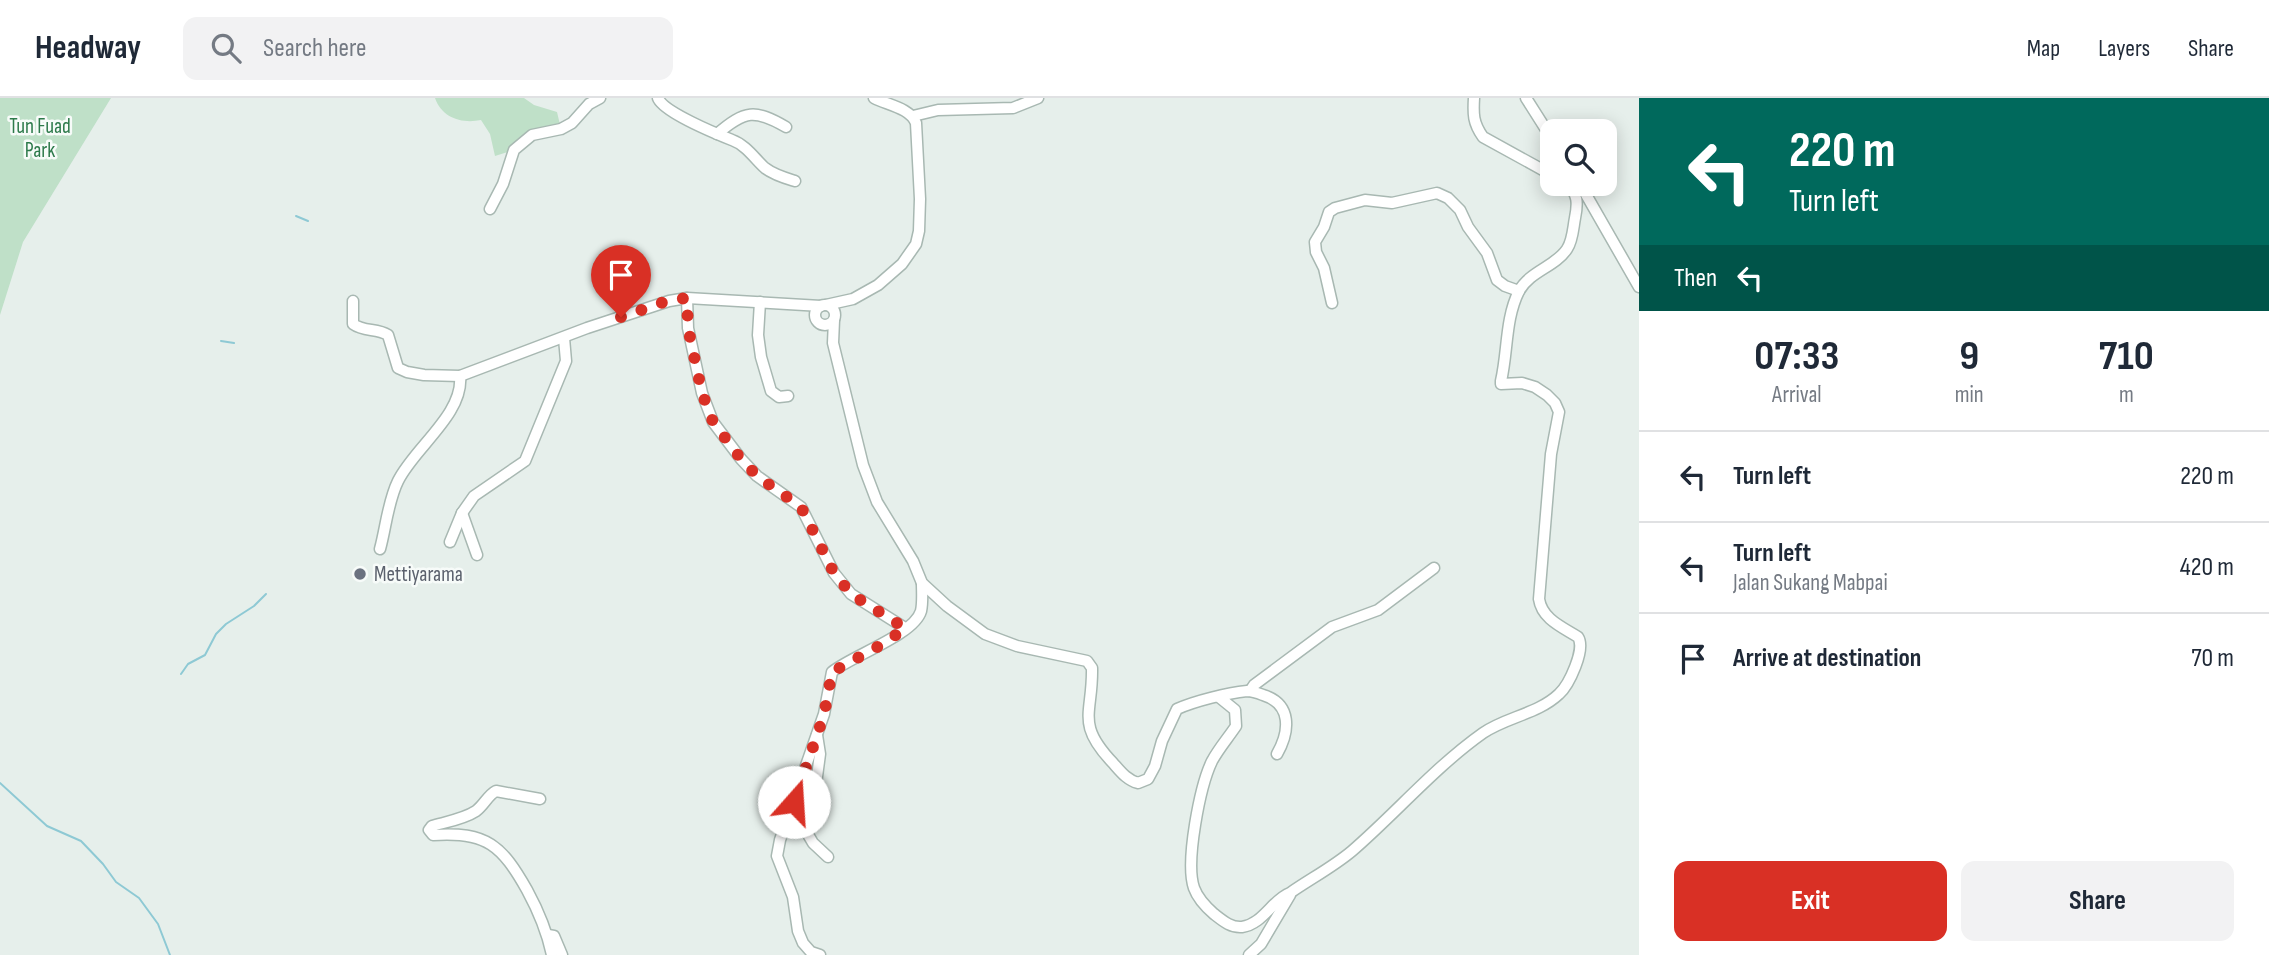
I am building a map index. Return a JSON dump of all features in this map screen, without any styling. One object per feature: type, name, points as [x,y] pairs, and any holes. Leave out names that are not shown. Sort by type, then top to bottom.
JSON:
[{"type":"street","points":[[490,209],[503,184],[514,150],[532,135],[561,129],[572,123],[589,104],[600,98]]},
{"type":"street","points":[[658,98],[660,104],[741,145],[776,175],[795,181]]},
{"type":"street","points":[[874,98],[913,117],[938,110],[1013,108],[1038,98]]},
{"type":"street","points":[[1474,98],[1473,117],[1483,136],[1540,168]]},
{"type":"street","points":[[1525,98],[1540,121]]},
{"type":"street","points":[[717,134],[752,113],[762,114],[786,127]]},
{"type":"street","points":[[789,304],[828,325],[853,299],[887,278],[902,264],[918,239],[919,151],[918,132],[913,117]]},
{"type":"street","points":[[1332,303],[1315,242],[1329,212],[1365,200],[1392,203],[1437,193],[1448,198],[1460,210],[1468,227],[1487,253],[1497,280],[1505,286],[1520,290]]},
{"type":"street","points":[[1219,697],[1235,710],[1236,726],[1221,744],[1211,764],[1204,785],[1191,857],[1194,888],[1200,900],[1233,927],[1250,925],[1284,896],[1350,852],[1458,753],[1486,731],[1526,715],[1557,696],[1568,683],[1580,653],[1581,641],[1544,614],[1539,599],[1551,454],[1559,412],[1547,394],[1535,387],[1522,383],[1502,384],[1501,381],[1508,327],[1520,290],[1530,278],[1567,248],[1572,238],[1578,205],[1575,196]]},
{"type":"street","points":[[1578,205],[1587,196],[1639,287]]},
{"type":"street","points":[[687,298],[688,328],[702,393],[713,422],[757,476],[801,507],[834,573],[851,594],[905,628]]},
{"type":"street","points":[[353,301],[353,324],[360,330],[384,332],[388,335],[398,368],[424,375],[460,376],[659,304],[687,298],[823,306],[832,309],[833,343],[863,466],[877,502],[913,561],[922,583],[947,606],[985,634],[1017,646],[1087,661],[1092,668],[1087,713],[1094,741],[1132,781],[1138,783],[1148,779],[1177,709],[1250,691],[1274,699],[1285,715],[1285,735],[1277,754]]},
{"type":"street","points":[[833,343],[817,321],[816,311],[823,306],[853,299]]},
{"type":"street","points":[[760,302],[758,335],[771,391],[779,397],[788,396]]},
{"type":"street","points":[[450,542],[462,513],[474,496],[524,461],[566,361],[564,338]]},
{"type":"street","points":[[380,549],[397,483],[407,466],[453,408],[458,395],[460,376]]},
{"type":"street","points":[[462,513],[477,555]]},
{"type":"street","points":[[1250,691],[1280,664],[1332,628],[1378,610],[1434,568]]},
{"type":"street","points":[[820,955],[811,952],[798,931],[793,897],[777,856],[780,840],[824,715],[832,672],[888,641],[920,614],[922,583]]},
{"type":"street","points":[[816,734],[820,754],[816,784],[822,804],[808,821],[806,831],[809,839],[828,857]]},
{"type":"street","points":[[540,799],[496,791],[491,793],[474,813],[432,826],[429,830],[433,835],[467,834],[499,849],[511,862],[542,917],[552,955]]},
{"type":"street","points":[[1249,955],[1261,944],[1290,894]]},
{"type":"street","points":[[548,935],[554,936],[562,955]]},
{"type":"green space","name":"Tun Fuad Park","points":[[0,98],[111,98],[23,242],[0,315]]},
{"type":"green space","points":[[435,98],[524,98],[534,105],[557,112],[561,129],[543,132],[514,150],[495,156],[490,134],[481,120],[454,118],[442,110]]},
{"type":"waterway","points":[[296,216],[308,221]]},
{"type":"waterway","points":[[221,341],[234,343]]},
{"type":"waterway","points":[[181,674],[188,664],[205,655],[216,634],[226,624],[254,606],[266,594]]},
{"type":"waterway","points":[[0,783],[47,826],[81,841],[116,882],[139,898],[158,924],[170,955]]},
{"type":"place","name":"Mettiyarama","points":[[360,574]]},
{"type":"route","points":[[621,317],[670,300],[687,298],[688,328],[702,393],[713,422],[757,476],[801,507],[834,573],[851,594],[905,628],[888,641],[832,672],[824,715],[794,802]]}]
